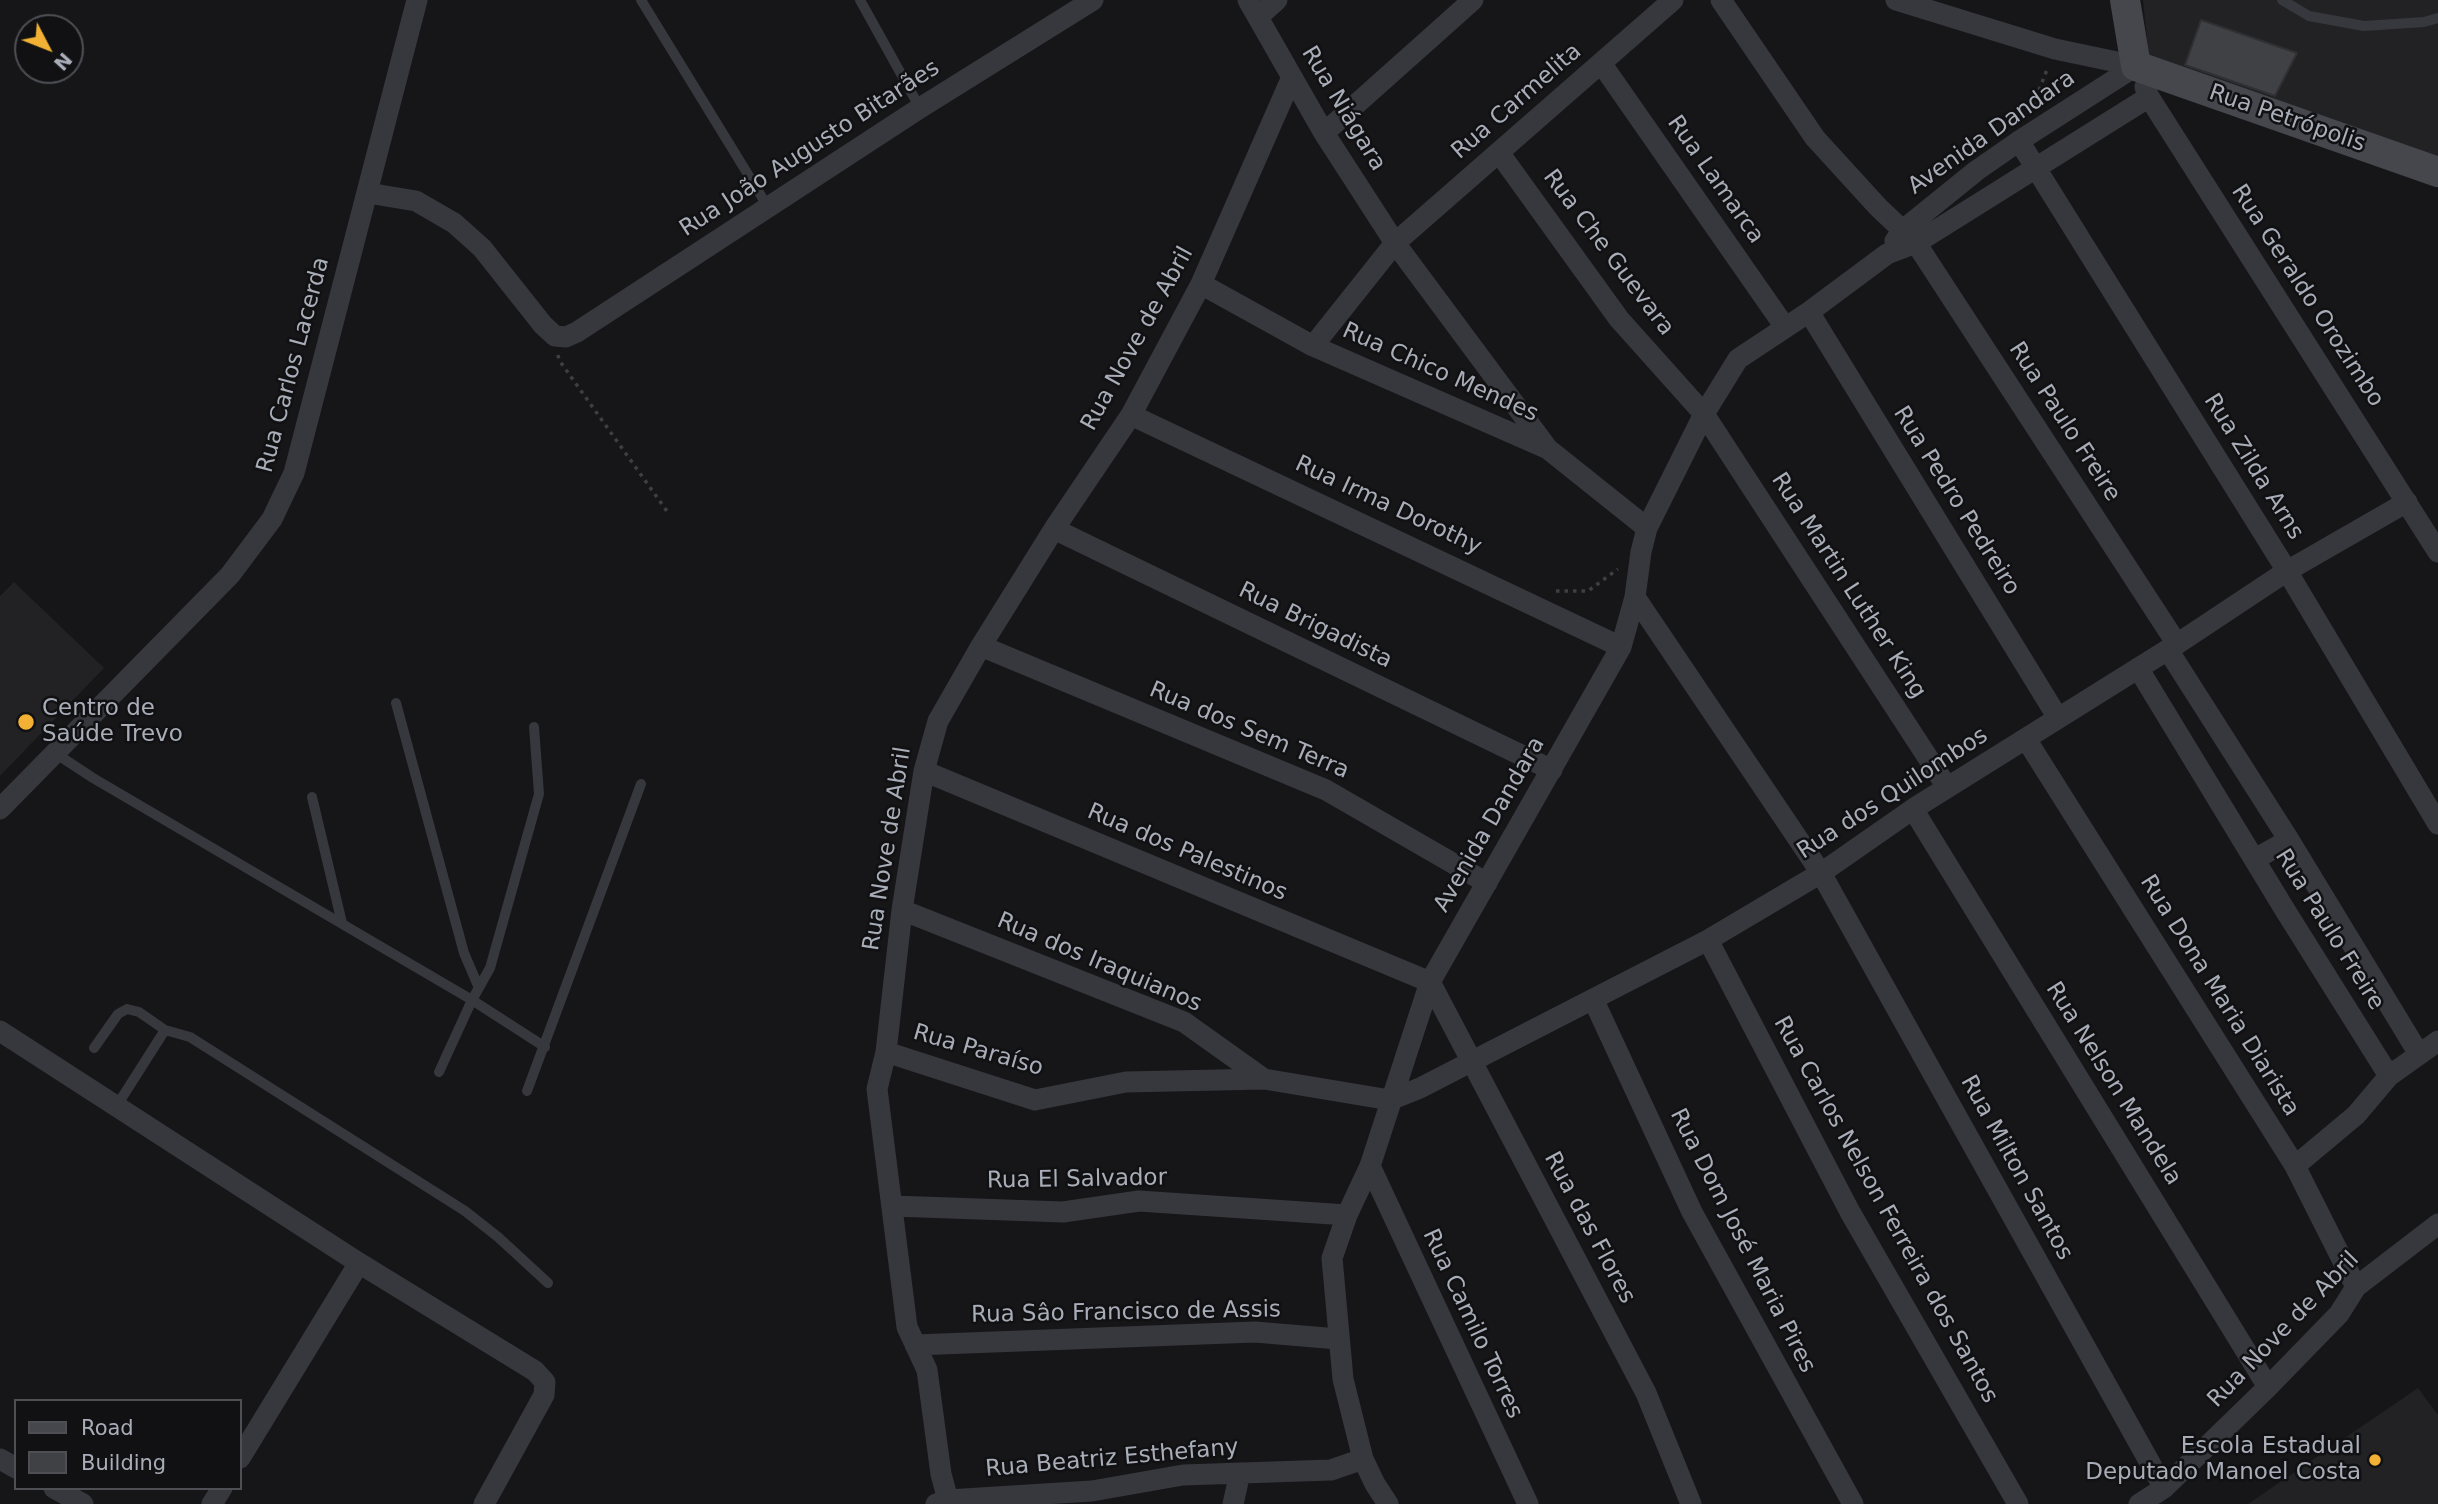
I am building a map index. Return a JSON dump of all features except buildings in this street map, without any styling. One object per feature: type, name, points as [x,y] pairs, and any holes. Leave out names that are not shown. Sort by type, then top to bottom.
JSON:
[{"type":"street","name":"Rua Carlos Lacerda","points":[[0,810],[230,575],[272,519],[294,474],[417,0]]},
{"type":"street","name":"Rua João Augusto Bitarães","points":[[555,336],[566,337],[577,332],[920,108],[1093,0]]},
{"type":"street","points":[[1253,8],[1277,0]]},
{"type":"street","points":[[1324,133],[1473,0]]},
{"type":"street","name":"Rua Carmelita","points":[[1313,346],[1395,243],[1673,0]]},
{"type":"street","name":"Rua Paulo Freire","points":[[1721,0],[1815,138],[1878,207],[1909,236],[2173,647],[2419,1054]]},
{"type":"street","points":[[1896,0],[2055,49],[2136,66],[2125,0]]},
{"type":"street","name":"Rua Niágara","points":[[1253,8],[1324,133],[1395,243],[1548,449]]},
{"type":"street","name":"Rua Lamarca","points":[[1601,63],[1785,327]]},
{"type":"street","name":"Avenida Dandara","points":[[1388,1504],[1373,1494],[1343,1379],[1332,1258],[1346,1215],[1370,1166],[1430,982],[1621,647],[1635,597],[1647,528],[1704,414],[1738,359],[1809,312],[1887,254],[1976,171],[2136,66]]},
{"type":"street","name":"Rua Geraldo Orozimbo","points":[[2136,66],[2149,97],[2438,552]]},
{"type":"street","name":"Rua Petrópolis","points":[[2136,66],[2438,172]]},
{"type":"street","name":"Rua Nove de Abril","points":[[944,1503],[926,1370],[907,1327],[877,1089],[886,1052],[902,911],[924,771],[938,721],[1054,529],[1131,415],[1201,284],[1292,77]]},
{"type":"street","name":"Avenida Dandara","points":[[1909,236],[2036,168],[2149,97]]},
{"type":"street","name":"Rua Zilda Arns","points":[[2019,141],[2287,571],[2438,824]]},
{"type":"street","name":"Rua Che Guevara","points":[[1500,154],[1619,318],[1704,414]]},
{"type":"street","points":[[368,192],[416,201],[454,223],[482,248],[543,325],[555,336]]},
{"type":"street","name":"Rua Chico Mendes","points":[[1201,284],[1313,346],[1548,449],[1647,528]]},
{"type":"street","name":"Rua Pedro Pedreiro","points":[[1809,312],[2059,718]]},
{"type":"street","name":"Rua Martin Luther King","points":[[1704,414],[1947,787]]},
{"type":"street","name":"Rua Irma Dorothy","points":[[1131,415],[1621,647]]},
{"type":"street","name":"Rua dos Quilombos","points":[[1390,1100],[1420,1088],[1708,940],[1821,873],[1913,809],[2173,647],[2287,571],[2407,502]]},
{"type":"street","name":"Rua Brigadista","points":[[1054,529],[1552,770]]},
{"type":"street","name":"Rua Milton Santos","points":[[1635,597],[1821,873],[2164,1488]]},
{"type":"street","name":"Rua dos Sem Terra","points":[[981,646],[1326,790],[1487,883]]},
{"type":"street","name":"Rua Paulo Freire","points":[[2138,668],[2389,1076]]},
{"type":"street","name":"Rua Dona Maria Diarista","points":[[2026,739],[2295,1166],[2356,1287]]},
{"type":"street","name":"Rua dos Palestinos","points":[[924,771],[1430,982]]},
{"type":"street","name":"Rua Nelson Mandela","points":[[1913,809],[2268,1387]]},
{"type":"street","points":[[2255,859],[2289,840]]},
{"type":"street","name":"Rua dos Iraquianos","points":[[902,911],[1184,1022],[1264,1079],[1390,1100]]},
{"type":"street","name":"Rua Carlos Nelson Ferreira dos Santos","points":[[1708,940],[1850,1212],[2018,1504]]},
{"type":"street","name":"Rua das Flores","points":[[1430,982],[1646,1393],[1691,1504]]},
{"type":"street","name":"Rua Dom José Maria Pires","points":[[1593,999],[1692,1212],[1853,1504]]},
{"type":"street","points":[[0,1031],[359,1263],[535,1371],[545,1382],[544,1395],[484,1504]]},
{"type":"street","points":[[2295,1166],[2356,1115],[2389,1076],[2438,1041]]},
{"type":"street","name":"Rua Paraíso","points":[[886,1052],[1035,1100],[1126,1082],[1264,1079]]},
{"type":"street","name":"Rua Camilo Torres","points":[[1370,1166],[1528,1504]]},
{"type":"street","name":"Rua El Salvador","points":[[893,1206],[1063,1212],[1139,1201],[1346,1215]]},
{"type":"street","name":"Rua Nove de Abril","points":[[2139,1504],[2164,1488],[2268,1387],[2339,1314],[2356,1287],[2438,1224]]},
{"type":"street","points":[[242,1455],[359,1263]]},
{"type":"street","name":"Rua Sâo Francisco de Assis","points":[[915,1345],[1255,1332],[1338,1339]]},
{"type":"street","name":"Rua Beatriz Esthefany","points":[[944,1503],[1092,1497],[1183,1475],[1331,1470],[1363,1459]]},
{"type":"street","points":[[1233,1504],[1240,1473]]},
{"type":"street","points":[[58,1490],[83,1504]]},
{"type":"lane","points":[[641,0],[768,207]]},
{"type":"lane","points":[[860,0],[920,108]]},
{"type":"lane","points":[[2282,0],[2309,16],[2364,26],[2424,23],[2438,18]]},
{"type":"lane","points":[[396,703],[464,953],[479,988]]},
{"type":"lane","points":[[439,1072],[489,968],[539,794],[534,727]]},
{"type":"lane","points":[[55,753],[472,1000],[545,1047]]},
{"type":"lane","points":[[527,1091],[641,784]]},
{"type":"lane","points":[[312,797],[342,923]]},
{"type":"lane","points":[[94,1048],[118,1014],[127,1009],[139,1012],[165,1030],[190,1037],[465,1211],[548,1283]]},
{"type":"lane","points":[[116,1107],[165,1030]]},
{"type":"path","points":[[2019,141],[2055,49]]},
{"type":"path","points":[[555,336],[559,360],[669,514]]},
{"type":"path","points":[[1548,591],[1588,591],[1641,552]]},
{"type":"shaded area","points":[[2143,0],[2438,0],[2438,160],[2149,58]]},
{"type":"shaded area","name":"Centro de Saúde Trevo","points":[[14,582],[104,668],[0,776],[0,596]]},
{"type":"shaded area","name":"Escola Estadual Deputado Manoel Costa","points":[[2418,1388],[2438,1415],[2438,1504],[2248,1504]]},
{"type":"place","name":"Centro de Saúde Trevo","points":[[26,722]]},
{"type":"place","name":"Escola Estadual Deputado Manoel Costa","points":[[2375,1460]]}]
